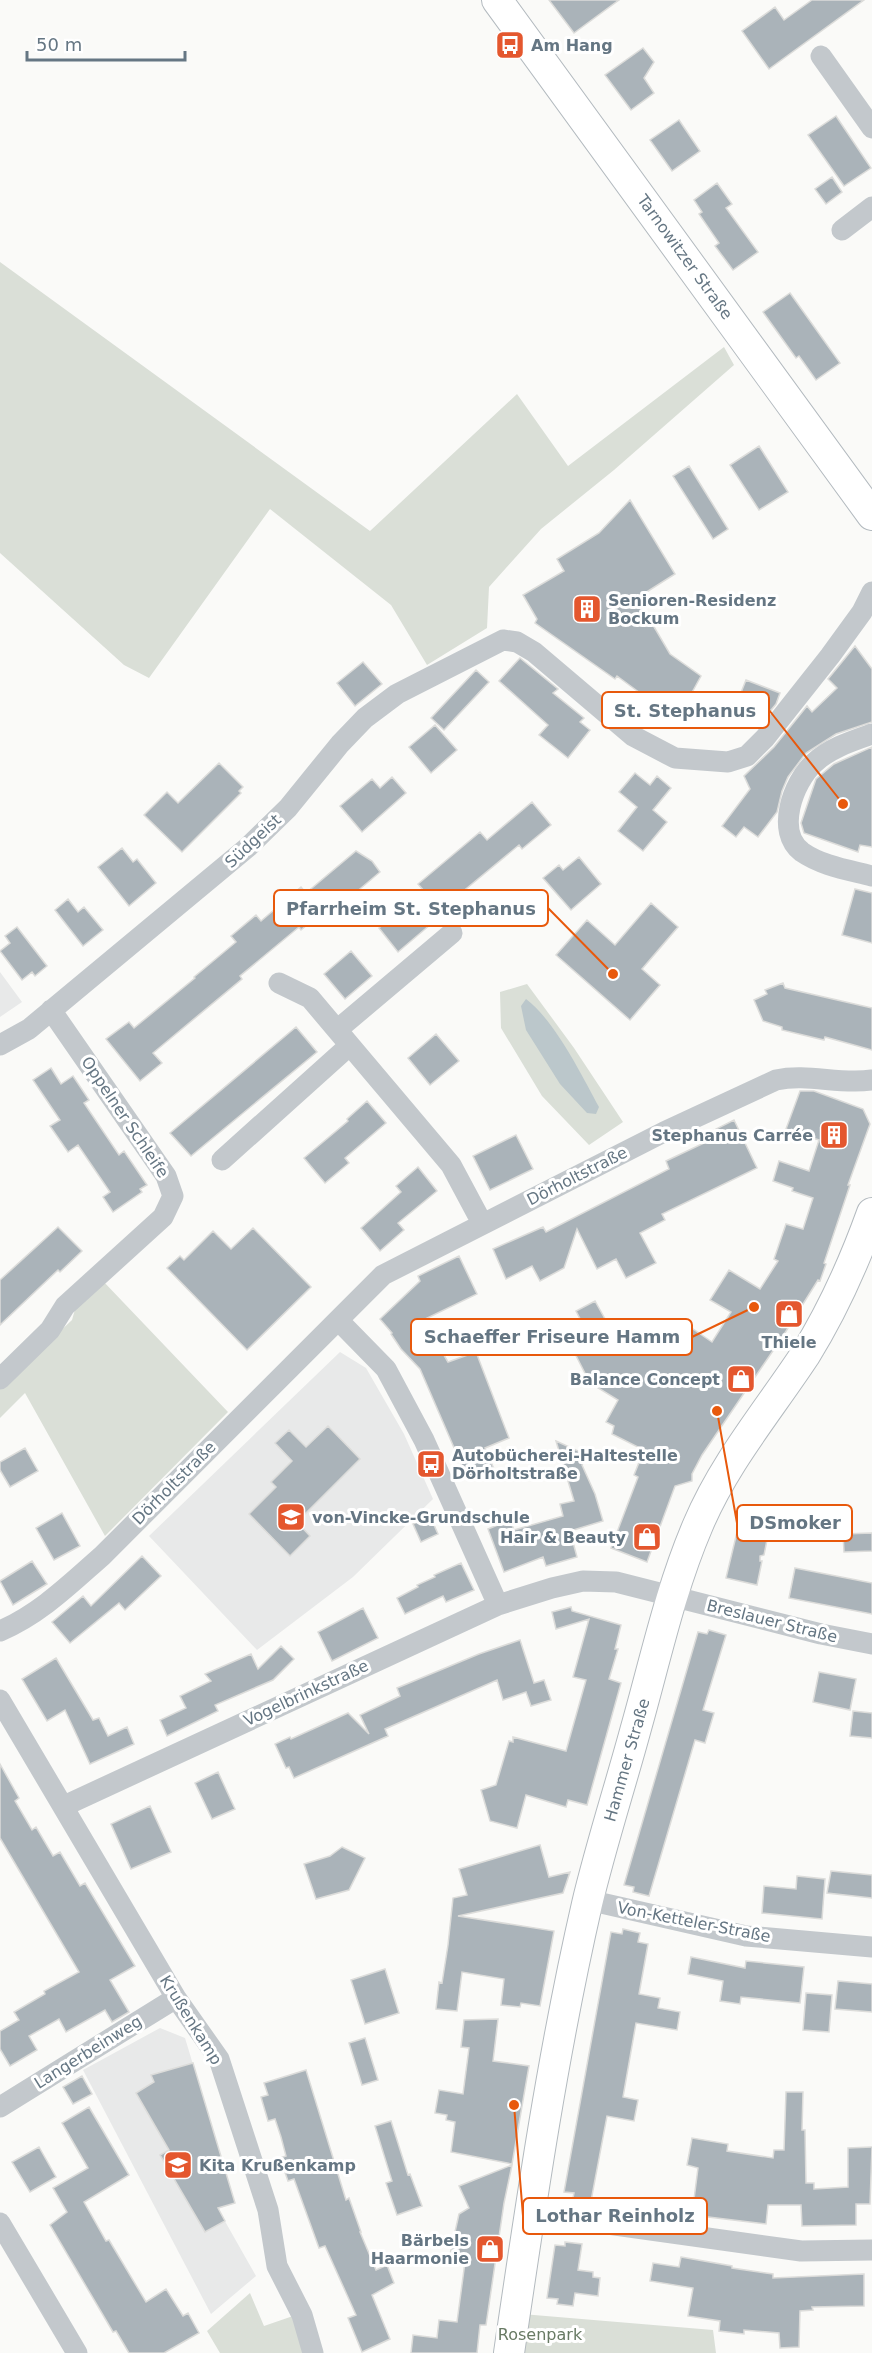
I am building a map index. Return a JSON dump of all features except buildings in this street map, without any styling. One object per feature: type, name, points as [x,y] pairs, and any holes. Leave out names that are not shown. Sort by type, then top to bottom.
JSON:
[{"type":"main road","name":"Tarnowitzer Straße","points":[[497,0],[872,515]]},
{"type":"main road","name":"Hammer Straße","points":[[509,2353],[529,2213],[588,1900],[673,1597],[706,1506],[732,1461],[803,1358],[835,1305],[872,1213]]},
{"type":"street","points":[[821,56],[872,128]]},
{"type":"street","points":[[842,230],[872,207]]},
{"type":"street","name":"Südgeist","points":[[0,1045],[29,1029],[248,847],[288,808],[340,744],[365,718],[397,694],[503,640],[517,642],[534,652],[633,736],[675,758],[728,762],[747,756],[765,738],[830,656],[862,612],[872,592]]},
{"type":"street","points":[[872,734],[838,747],[814,763],[797,787],[788,826],[789,838],[801,852],[819,861],[872,876]]},
{"type":"street","points":[[222,1160],[343,1038],[452,933]]},
{"type":"street","points":[[279,983],[310,998],[451,1165],[482,1223]]},
{"type":"street","name":"Oppelner Schleife","points":[[0,1379],[50,1330],[65,1306],[163,1217],[173,1196],[166,1176],[51,1010]]},
{"type":"street","name":"Dörholtstraße","points":[[0,1631],[14,1625],[54,1599],[102,1556],[383,1275],[664,1132],[776,1080],[793,1076],[845,1081],[872,1080]]},
{"type":"street","points":[[338,1320],[386,1369],[424,1440],[498,1605]]},
{"type":"street","name":"Vogelbrinkstraße","points":[[64,1806],[498,1605],[583,1581],[616,1582],[673,1597]]},
{"type":"street","name":"Breslauer Straße","points":[[673,1597],[821,1634],[872,1644]]},
{"type":"street","points":[[0,1700],[64,1806]]},
{"type":"street","name":"Krußenkamp","points":[[64,1806],[176,1998],[219,2059],[268,2210],[277,2266],[302,2315],[314,2353]]},
{"type":"street","name":"Von-Ketteler-Straße","points":[[588,1900],[746,1936],[872,1947]]},
{"type":"street","name":"Langerbeinweg","points":[[0,2107],[176,1998]]},
{"type":"street","points":[[529,2213],[801,2251],[872,2250]]},
{"type":"street","points":[[0,2223],[77,2353]]},
{"type":"shaded area","points":[[0,972],[22,1002],[0,1017]]},
{"type":"shaded area","points":[[526,999],[547,1021],[567,1049],[599,1107],[596,1114],[587,1113],[560,1084],[526,1030],[521,1006]]},
{"type":"shaded area","name":"von-Vincke-Grundschule","points":[[340,1352],[366,1368],[404,1434],[433,1499],[353,1577],[257,1650],[149,1536]]},
{"type":"shaded area","name":"Kita Krußenkamp","points":[[160,2028],[185,2038],[235,2203],[218,2209],[256,2276],[211,2314],[83,2070]]},
{"type":"green space","points":[[0,262],[370,531],[517,394],[568,466],[724,347],[734,365],[614,470],[541,529],[489,587],[487,628],[427,665],[391,605],[270,509],[149,678],[124,665],[0,553]]},
{"type":"green space","points":[[527,984],[574,1048],[623,1122],[589,1145],[542,1096],[501,1028],[500,992]]},
{"type":"green space","points":[[102,1280],[228,1412],[105,1536],[25,1393],[0,1418],[0,1388],[72,1320],[76,1306]]},
{"type":"green space","points":[[250,2293],[264,2326],[293,2316],[305,2353],[220,2353],[207,2331]]},
{"type":"green space","name":"Rosenpark","points":[[522,2314],[713,2330],[716,2353],[517,2353]]},
{"type":"place","name":"Am Hang","points":[[510,45]]},
{"type":"place","name":"Senioren-Residenz Bockum","points":[[587,609]]},
{"type":"place","name":"St. Stephanus","points":[[843,804]]},
{"type":"place","name":"Pfarrheim St. Stephanus","points":[[613,974]]},
{"type":"place","name":"Stephanus Carrée","points":[[834,1135]]},
{"type":"place","name":"Schaeffer Friseure Hamm","points":[[754,1307]]},
{"type":"place","name":"Thiele","points":[[789,1314]]},
{"type":"place","name":"Balance Concept","points":[[741,1379]]},
{"type":"place","name":"DSmoker","points":[[717,1411]]},
{"type":"place","name":"Autobücherei-Haltestelle Dörholtstraße","points":[[431,1464]]},
{"type":"place","name":"von-Vincke-Grundschule","points":[[291,1517]]},
{"type":"place","name":"Hair & Beauty","points":[[647,1537]]},
{"type":"place","name":"Lothar Reinholz","points":[[514,2105]]},
{"type":"place","name":"Kita Krußenkamp","points":[[178,2165]]},
{"type":"place","name":"Bärbels Haarmonie","points":[[490,2249]]}]
